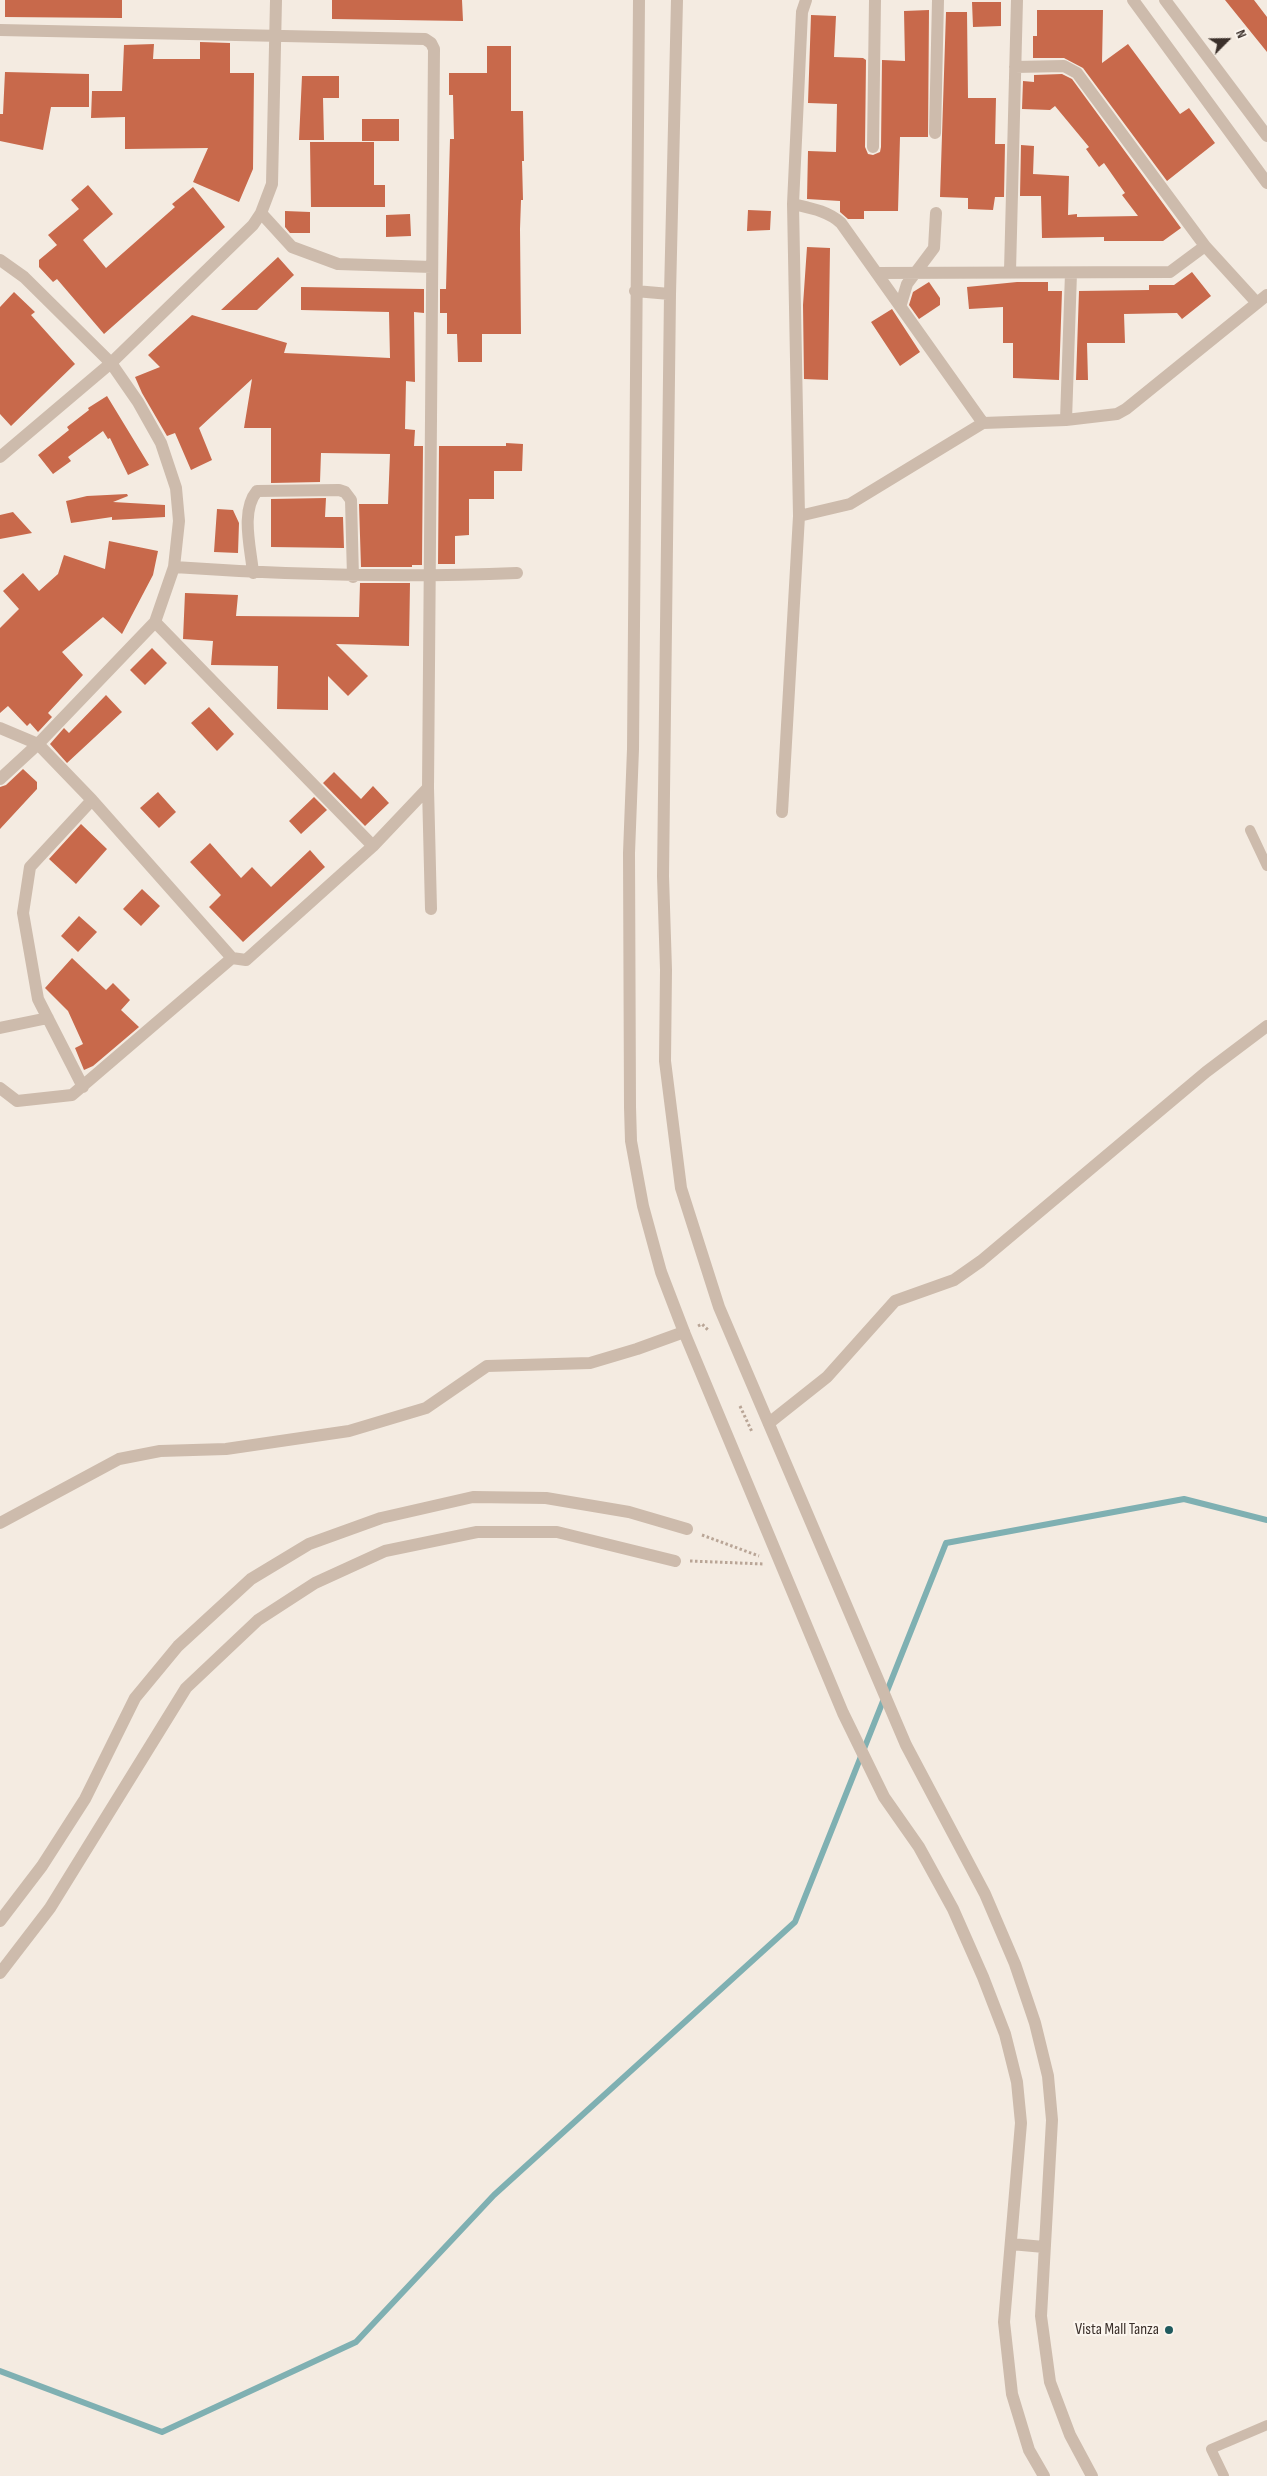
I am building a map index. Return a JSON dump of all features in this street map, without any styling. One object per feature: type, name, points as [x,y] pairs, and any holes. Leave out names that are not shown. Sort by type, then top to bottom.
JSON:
[{"type":"street","points":[[0,456],[112,363],[253,225],[261,213],[272,184],[276,0]]},
{"type":"street","points":[[639,0],[630,883],[631,1141],[648,1225],[661,1272],[781,1565],[844,1713],[884,1797],[919,1846],[953,1909],[983,1977],[1005,2034],[1017,2082],[1021,2123],[1004,2322],[1012,2394],[1029,2450],[1044,2476]]},
{"type":"street","points":[[677,0],[670,294],[663,876],[666,970],[665,1061],[681,1188],[719,1306],[906,1745],[985,1894],[1015,1964],[1035,2023],[1048,2076],[1052,2120],[1040,2316],[1050,2382],[1070,2435],[1092,2476]]},
{"type":"street","points":[[782,812],[799,516],[793,204],[802,12],[806,0]]},
{"type":"street","points":[[873,147],[875,0]]},
{"type":"street","points":[[935,133],[938,0]]},
{"type":"street","points":[[1010,271],[1017,0]]},
{"type":"street","points":[[1133,0],[1267,183]]},
{"type":"street","points":[[1166,0],[1267,136]]},
{"type":"street","points":[[0,30],[274,37],[425,38],[434,49],[428,788],[431,909]]},
{"type":"street","points":[[1015,67],[1064,66],[1077,73],[1205,246],[1257,303]]},
{"type":"street","points":[[793,204],[834,217],[901,304],[983,423]]},
{"type":"street","points":[[261,213],[292,247],[338,264],[432,267]]},
{"type":"street","points":[[901,304],[907,284],[934,248],[936,213]]},
{"type":"street","points":[[877,272],[1170,272],[1205,246]]},
{"type":"street","points":[[0,260],[24,277],[112,363],[138,402],[161,443],[176,488],[179,520],[174,567],[155,622],[38,744],[0,779]]},
{"type":"street","points":[[1066,420],[1071,273]]},
{"type":"street","points":[[635,291],[670,294]]},
{"type":"street","points":[[799,516],[850,504],[983,423],[1066,420],[1117,414],[1126,409],[1267,295]]},
{"type":"street","points":[[253,573],[248,522],[250,507],[257,491],[339,490],[345,492],[351,500],[353,577]]},
{"type":"street","points":[[174,567],[253,573],[353,577],[430,577],[517,573]]},
{"type":"street","points":[[155,622],[373,846]]},
{"type":"street","points":[[0,728],[38,744],[92,800],[232,958],[246,960],[373,846],[428,788]]},
{"type":"street","points":[[83,1086],[38,999],[23,913],[30,866],[92,800]]},
{"type":"street","points":[[0,1088],[17,1102],[72,1095],[232,958]]},
{"type":"street","points":[[0,1028],[48,1018]]},
{"type":"street","points":[[769,1423],[827,1377],[895,1301],[954,1280],[981,1261],[1206,1072],[1267,1026]]},
{"type":"street","points":[[0,1523],[119,1460],[160,1451],[226,1449],[349,1431],[426,1408],[487,1366],[590,1363],[684,1332]]},
{"type":"street","points":[[0,1920],[42,1866],[85,1799],[135,1698],[178,1646],[251,1580],[309,1544],[381,1518],[473,1497],[546,1498],[629,1512],[687,1529]]},
{"type":"street","points":[[0,1973],[50,1908],[186,1688],[258,1620],[314,1583],[385,1551],[477,1532],[558,1532],[675,1561]]},
{"type":"street","points":[[1011,2244],[1044,2246]]},
{"type":"lane","points":[[1250,830],[1267,866]]},
{"type":"lane","points":[[1224,2476],[1211,2449],[1267,2425]]},
{"type":"path","points":[[687,1529],[781,1565]]},
{"type":"path","points":[[675,1561],[781,1565]]},
{"type":"building","points":[[5,0],[122,0],[122,18],[5,17]]},
{"type":"building","points":[[332,0],[462,0],[463,21],[332,19]]},
{"type":"building","points":[[1225,0],[1254,0],[1267,17],[1267,52]]},
{"type":"building","points":[[972,2],[1001,2],[1001,26],[973,27]]},
{"type":"building","points":[[929,10],[928,137],[900,137],[898,211],[864,211],[864,219],[848,219],[840,212],[840,201],[807,199],[808,151],[836,152],[837,104],[808,103],[811,15],[836,16],[834,57],[863,58],[866,60],[865,147],[868,154],[873,155],[880,152],[881,147],[882,60],[905,61],[904,11]]},
{"type":"building","points":[[1037,10],[1103,10],[1102,63],[1128,44],[1180,114],[1189,108],[1215,143],[1167,181],[1083,68],[1064,58],[1033,58],[1033,36],[1037,36]]},
{"type":"building","points":[[946,12],[967,12],[968,98],[996,98],[995,144],[1005,144],[1004,197],[995,197],[993,210],[968,209],[968,198],[940,197]]},
{"type":"building","points":[[200,42],[230,43],[230,73],[254,73],[253,169],[239,202],[193,182],[208,148],[125,149],[125,117],[91,118],[92,91],[122,91],[124,45],[154,44],[153,59],[200,59]]},
{"type":"building","points":[[487,46],[511,46],[511,111],[523,111],[524,161],[522,161],[523,200],[521,200],[520,229],[521,334],[482,334],[482,362],[458,362],[457,334],[447,334],[447,313],[440,313],[440,289],[446,289],[450,139],[454,139],[453,95],[449,95],[449,73],[487,73]]},
{"type":"building","points":[[5,72],[89,74],[89,107],[51,107],[43,150],[0,141],[0,114],[3,114]]},
{"type":"building","points":[[1062,74],[1072,79],[1181,228],[1163,241],[1104,241],[1104,237],[1042,238],[1041,196],[1020,196],[1021,145],[1034,146],[1033,174],[1069,176],[1068,215],[1077,214],[1077,217],[1138,216],[1122,195],[1125,193],[1104,163],[1099,167],[1086,149],[1089,147],[1055,106],[1050,110],[1022,109],[1023,81],[1034,82],[1034,75]]},
{"type":"building","points":[[302,76],[339,76],[339,98],[323,98],[324,140],[299,140]]},
{"type":"building","points":[[362,119],[399,119],[399,141],[362,141]]},
{"type":"building","points":[[310,142],[374,142],[374,185],[385,185],[385,207],[311,207]]},
{"type":"building","points":[[88,185],[113,214],[83,240],[106,268],[175,207],[172,204],[193,187],[225,227],[104,334],[57,279],[53,282],[39,267],[39,260],[57,245],[48,235],[79,209],[71,200]]},
{"type":"building","points":[[748,210],[771,211],[770,230],[747,231]]},
{"type":"building","points":[[285,211],[310,212],[310,233],[290,233],[285,227]]},
{"type":"building","points":[[410,214],[411,236],[386,237],[386,215]]},
{"type":"building","points":[[807,247],[830,248],[828,380],[804,379],[803,305]]},
{"type":"building","points":[[278,257],[294,275],[257,310],[221,310]]},
{"type":"building","points":[[1192,272],[1211,296],[1182,319],[1177,313],[1124,314],[1125,343],[1087,343],[1088,380],[1076,380],[1079,291],[1149,290],[1149,285],[1174,285]]},
{"type":"building","points":[[929,282],[940,298],[940,305],[919,319],[909,305],[913,292]]},
{"type":"building","points":[[1017,282],[1048,282],[1048,291],[1062,291],[1059,380],[1013,378],[1013,343],[1003,343],[1003,307],[969,309],[967,287]]},
{"type":"building","points":[[301,287],[424,289],[424,313],[414,312],[415,382],[406,381],[405,429],[415,430],[414,446],[423,446],[422,565],[412,565],[412,567],[361,567],[359,504],[388,504],[390,454],[321,453],[320,482],[271,483],[271,428],[244,428],[252,379],[199,428],[212,460],[191,470],[175,433],[167,436],[135,377],[160,367],[148,355],[192,315],[287,343],[284,353],[390,358],[389,312],[301,310]]},
{"type":"building","points":[[14,292],[35,312],[31,315],[75,364],[11,426],[0,414],[0,307]]},
{"type":"building","points":[[892,309],[920,352],[900,366],[871,322]]},
{"type":"building","points":[[107,396],[149,465],[128,475],[110,438],[108,439],[103,431],[68,457],[71,461],[53,474],[38,455],[69,430],[67,427],[89,410],[88,408]]},
{"type":"building","points":[[506,443],[523,444],[522,471],[494,471],[494,499],[469,499],[469,535],[455,536],[455,564],[438,564],[439,446],[506,446]]},
{"type":"building","points":[[127,494],[128,496],[113,502],[165,505],[165,517],[112,520],[112,517],[71,523],[66,501],[87,496]]},
{"type":"building","points":[[326,498],[325,517],[343,517],[344,548],[271,547],[271,499]]},
{"type":"building","points":[[217,509],[233,510],[239,523],[238,553],[214,552]]},
{"type":"building","points":[[13,512],[32,533],[0,539],[0,515]]},
{"type":"building","points":[[109,541],[158,551],[153,575],[122,634],[103,617],[62,652],[83,675],[48,713],[52,717],[38,732],[30,723],[27,726],[8,706],[0,713],[0,628],[19,609],[3,591],[23,573],[39,591],[58,574],[64,555],[105,569]]},
{"type":"building","points":[[360,583],[410,583],[409,646],[336,644],[368,676],[348,696],[328,676],[328,710],[277,709],[278,666],[211,665],[213,641],[183,639],[185,593],[238,595],[236,616],[359,617]]},
{"type":"building","points":[[152,648],[167,663],[145,685],[130,670]]},
{"type":"building","points":[[106,695],[122,712],[67,763],[50,744],[64,728],[69,733]]},
{"type":"building","points":[[209,707],[234,734],[217,751],[191,723]]},
{"type":"building","points":[[23,769],[37,782],[37,789],[0,829],[0,787],[6,785]]},
{"type":"building","points":[[334,772],[361,799],[373,786],[389,803],[365,826],[323,783]]},
{"type":"building","points":[[158,792],[176,812],[159,828],[140,808]]},
{"type":"building","points":[[314,797],[327,810],[301,834],[289,821]]},
{"type":"building","points":[[81,824],[107,849],[76,884],[49,859]]},
{"type":"building","points":[[210,843],[241,878],[252,867],[271,887],[310,850],[325,867],[243,942],[209,907],[221,895],[190,862]]},
{"type":"building","points":[[142,889],[160,906],[141,926],[123,909]]},
{"type":"building","points":[[79,916],[97,932],[78,952],[61,936]]},
{"type":"building","points":[[72,958],[106,990],[113,983],[130,1000],[121,1010],[139,1027],[93,1066],[84,1070],[75,1048],[83,1044],[68,1011],[45,988]]},
{"type":"waterway","points":[[0,2371],[162,2432],[356,2342],[494,2195],[795,1922],[946,1543],[1184,1499],[1267,1520]]},
{"type":"place","name":"Vista Mall Tanza","points":[[1169,2330]]}]
